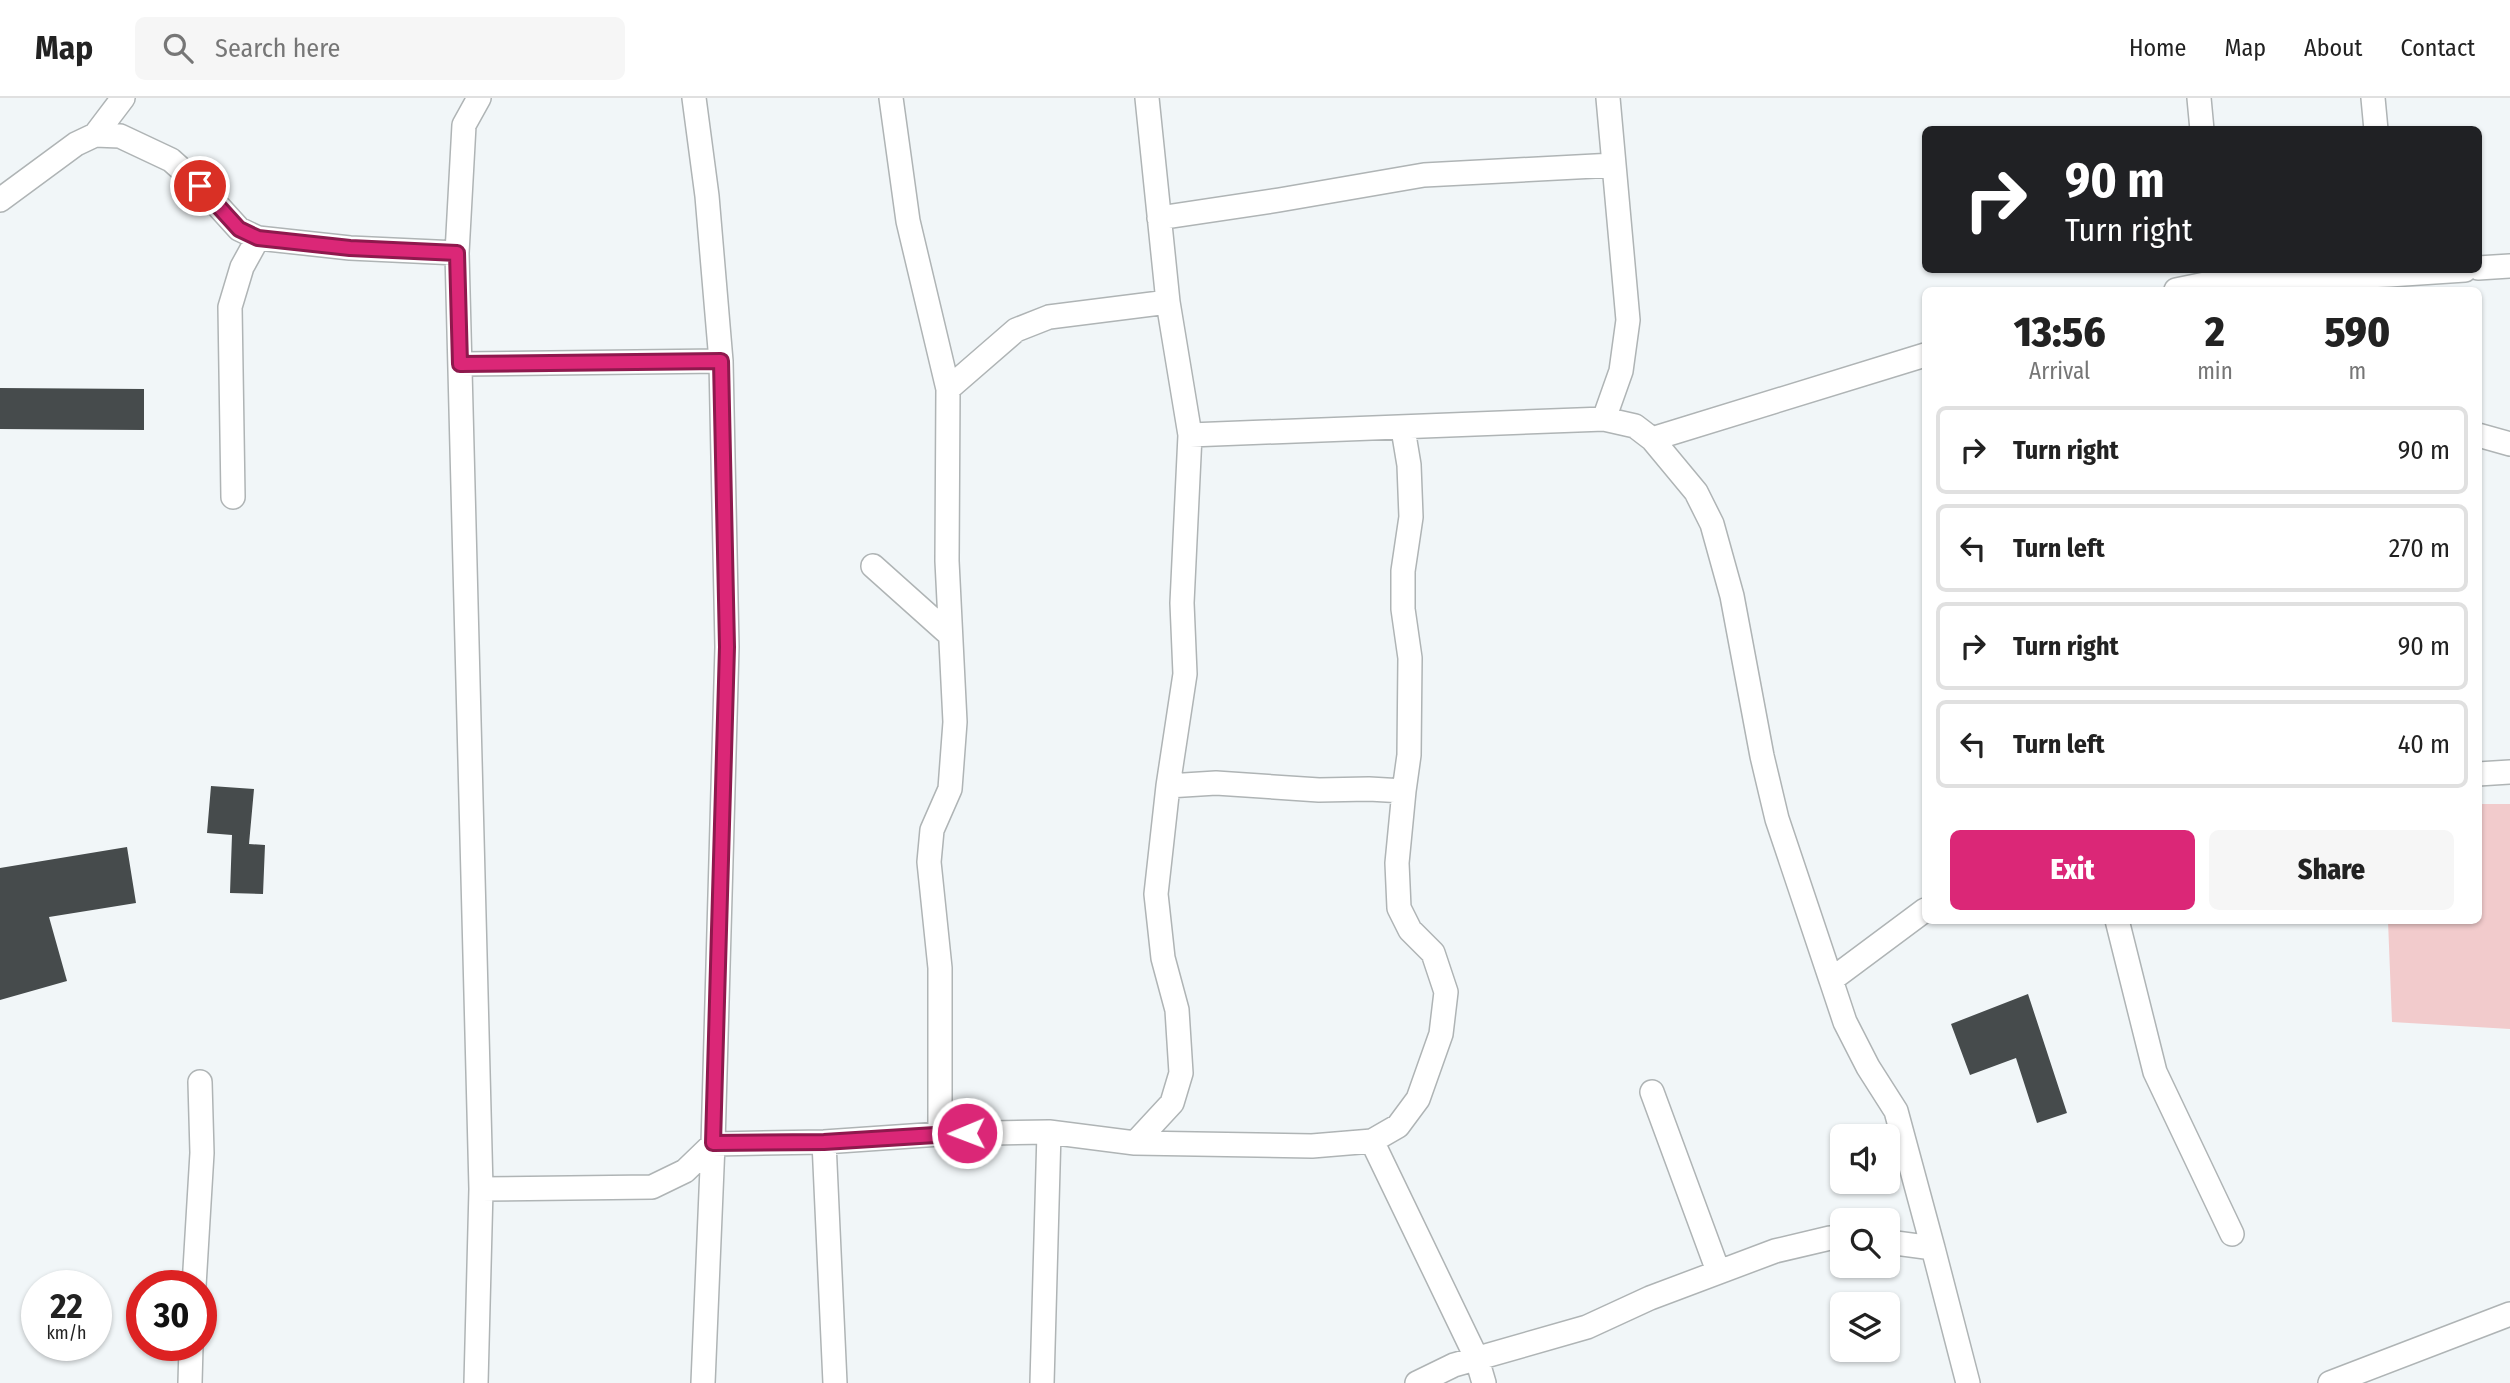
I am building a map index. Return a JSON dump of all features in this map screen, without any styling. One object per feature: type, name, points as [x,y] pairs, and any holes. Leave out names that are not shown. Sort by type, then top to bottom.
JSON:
[{"type":"street","points":[[96,135],[123,98]]},
{"type":"street","points":[[475,1383],[481,1189],[457,253],[464,125],[479,98]]},
{"type":"street","points":[[694,98],[708,196],[721,361],[727,647],[713,1143],[702,1383]]},
{"type":"street","points":[[891,98],[908,221],[948,389],[947,561],[955,722],[950,789],[932,830],[929,862],[940,968],[940,1133]]},
{"type":"street","points":[[1135,1143],[1172,1103],[1181,1073],[1177,1010],[1163,958],[1156,894],[1168,786],[1185,674],[1182,603],[1190,435],[1168,302],[1147,98]]},
{"type":"street","points":[[1604,419],[1621,371],[1628,320],[1608,98]]},
{"type":"street","points":[[2199,98],[2202,126]]},
{"type":"street","points":[[2373,98],[2376,126]]},
{"type":"street","points":[[0,200],[76,144],[96,135],[120,136],[171,160],[200,186],[239,229],[258,238],[350,248],[457,253]]},
{"type":"street","points":[[1159,218],[1424,175],[1614,165]]},
{"type":"street","points":[[233,497],[230,307],[242,267],[258,238]]},
{"type":"street","points":[[2482,268],[2510,266]]},
{"type":"street","points":[[2189,287],[2214,281],[2369,273]]},
{"type":"street","points":[[948,389],[1016,330],[1049,317],[1168,302]]},
{"type":"street","points":[[1190,435],[1403,429],[1604,419],[1644,433],[1922,356]]},
{"type":"street","points":[[460,364],[721,361]]},
{"type":"street","points":[[1621,371],[1644,433],[1696,492],[1712,524],[1732,596],[1762,756],[1777,819],[1845,1022],[1868,1067],[1896,1111],[1968,1383]]},
{"type":"street","points":[[481,1189],[652,1187],[685,1171],[713,1143],[824,1142],[940,1133],[1049,1132],[1135,1143],[1312,1146],[1373,1141],[1398,1126],[1418,1098],[1441,1034],[1446,992],[1433,953],[1410,930],[1399,908],[1397,863],[1409,755],[1410,658],[1403,610],[1403,571],[1411,517],[1409,465],[1403,429]]},
{"type":"street","points":[[2482,436],[2510,444]]},
{"type":"street","points":[[873,566],[949,634]]},
{"type":"street","points":[[2482,775],[2510,772]]},
{"type":"street","points":[[1168,786],[1216,783],[1319,790],[1404,791]]},
{"type":"street","points":[[1831,980],[1922,912]]},
{"type":"street","points":[[2118,924],[2155,1072],[2232,1234]]},
{"type":"street","points":[[195,1270],[201,1153],[200,1082]]},
{"type":"street","points":[[1652,1092],[1718,1271]]},
{"type":"street","points":[[1042,1383],[1049,1132]]},
{"type":"street","points":[[1373,1141],[1477,1359],[1484,1383]]},
{"type":"street","points":[[824,1142],[835,1383]]},
{"type":"street","points":[[1417,1383],[1454,1365],[1587,1327],[1718,1271],[1775,1251],[1830,1238]]},
{"type":"street","points":[[1900,1244],[1933,1248]]},
{"type":"street","points":[[2330,1383],[2510,1314]]},
{"type":"street","points":[[190,1383],[191,1361]]},
{"type":"shaded area","points":[[2482,804],[2510,804],[2510,1029],[2392,1022],[2388,924],[2482,924]]},
{"type":"building","points":[[0,388],[144,389],[144,430],[0,429]]},
{"type":"building","points":[[211,786],[254,789],[249,844],[265,845],[263,894],[230,893],[232,835],[207,833]]},
{"type":"building","points":[[127,847],[136,903],[49,917],[67,981],[0,1000],[0,868]]},
{"type":"building","points":[[2028,994],[2067,1113],[2037,1123],[2016,1058],[1970,1075],[1951,1024]]},
{"type":"route","points":[[200,186],[239,229],[258,238],[350,248],[457,253],[460,364],[721,361],[727,647],[713,1143],[824,1142],[967,1133]]}]
